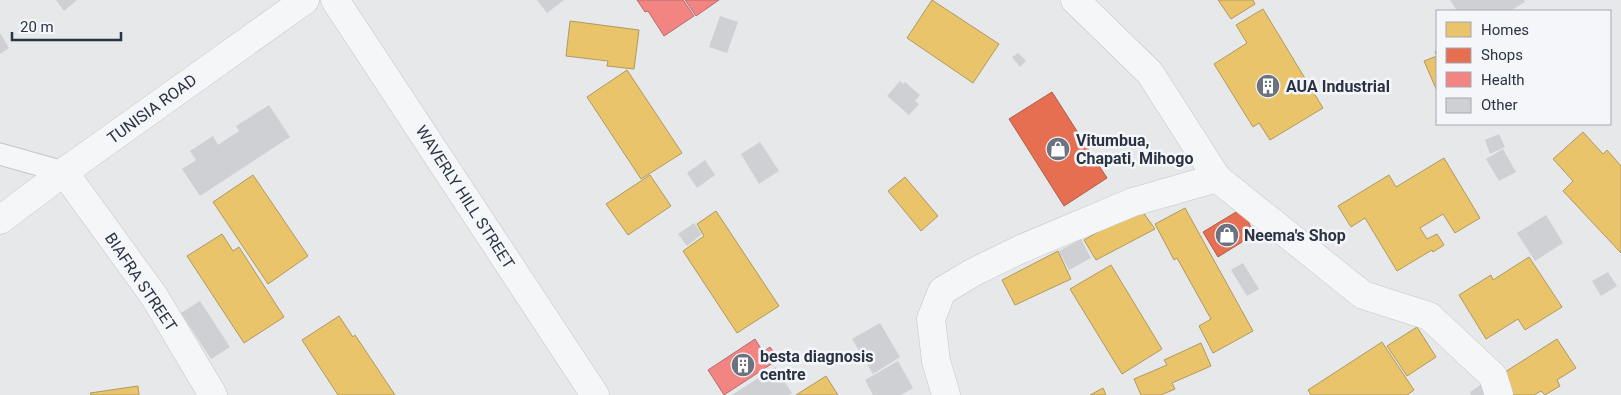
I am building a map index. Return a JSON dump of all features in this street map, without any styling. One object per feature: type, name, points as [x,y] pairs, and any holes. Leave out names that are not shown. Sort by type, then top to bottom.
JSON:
[{"type":"street","name":"TUNISIA ROAD","points":[[0,220],[305,0]]},
{"type":"street","name":"WAVERLY HILL STREET","points":[[335,0],[595,395]]},
{"type":"street","points":[[1075,0],[1150,73],[1218,178],[1363,295],[1429,316],[1493,376],[1499,395]]},
{"type":"street","name":"BIAFRA STREET","points":[[64,172],[154,296],[213,395]]},
{"type":"street","points":[[946,395],[936,361],[930,319],[942,291],[972,273],[1021,249],[1133,202],[1218,178]]},
{"type":"lane","points":[[0,154],[64,172]]},
{"type":"building: Homes","points":[[932,0],[999,44],[973,83],[907,38]]},
{"type":"building: Homes","points":[[1218,0],[1253,0],[1255,4],[1231,19]]},
{"type":"building: Homes","name":"AUA Industrial","points":[[1263,9],[1323,108],[1270,140],[1259,123],[1253,127],[1214,64],[1247,43],[1236,25]]},
{"type":"building: Homes","points":[[570,21],[639,30],[634,69],[607,66],[608,61],[566,56]]},
{"type":"building: Homes","points":[[1436,56],[1436,89],[1424,61]]},
{"type":"building: Homes","points":[[627,70],[682,153],[641,179],[587,97]]},
{"type":"building: Homes","points":[[1583,132],[1603,154],[1607,150],[1621,166],[1621,253],[1563,191],[1573,181],[1553,159]]},
{"type":"building: Homes","points":[[1444,158],[1480,218],[1455,233],[1443,214],[1420,228],[1427,239],[1437,234],[1444,245],[1397,271],[1365,218],[1351,227],[1338,206],[1389,175],[1396,187]]},
{"type":"building: Homes","points":[[253,175],[308,256],[268,284],[213,202]]},
{"type":"building: Homes","points":[[650,175],[671,206],[628,235],[606,204]]},
{"type":"building: Homes","points":[[905,177],[938,216],[921,231],[888,191]]},
{"type":"building: Homes","points":[[1140,208],[1155,229],[1096,260],[1084,240]]},
{"type":"building: Homes","points":[[1185,208],[1253,331],[1213,353],[1199,326],[1211,319],[1177,258],[1174,260],[1155,224]]},
{"type":"building: Homes","points":[[716,211],[779,306],[737,333],[683,251],[704,236],[697,224]]},
{"type":"building: Homes","points":[[222,234],[233,251],[239,247],[284,317],[244,343],[187,256]]},
{"type":"building: Homes","points":[[1058,251],[1071,279],[1015,305],[1002,280]]},
{"type":"building: Homes","points":[[1529,257],[1562,307],[1525,330],[1518,319],[1486,339],[1459,295],[1491,275],[1493,280]]},
{"type":"building: Homes","points":[[1111,265],[1162,349],[1122,374],[1070,289]]},
{"type":"building: Homes","points":[[339,316],[353,337],[355,335],[395,395],[338,395],[302,340]]},
{"type":"building: Homes","points":[[1417,327],[1436,357],[1407,376],[1387,346]]},
{"type":"building: Homes","points":[[1557,339],[1576,368],[1557,380],[1560,386],[1545,395],[1541,391],[1534,395],[1508,395],[1497,377]]},
{"type":"building: Homes","points":[[1382,342],[1414,390],[1407,395],[1311,395],[1308,390]]},
{"type":"building: Homes","points":[[1201,343],[1211,366],[1172,383],[1175,389],[1161,395],[1141,395],[1134,379],[1167,365],[1164,360]]},
{"type":"building: Homes","points":[[826,376],[838,395],[796,395]]},
{"type":"building: Homes","points":[[138,386],[139,395],[91,395],[90,393]]},
{"type":"building: Homes","points":[[1103,388],[1106,395],[1090,395]]},
{"type":"building: Shops","name":"Vitumbua, Chapati, Mihogo","points":[[1052,92],[1107,178],[1064,206],[1009,119]]},
{"type":"building: Shops","name":"Neema's Shop","points":[[1241,209],[1251,227],[1246,230],[1250,237],[1218,257],[1203,232]]},
{"type":"building: Health","points":[[637,0],[683,0],[694,16],[664,36],[648,11],[645,12]]},
{"type":"building: Health","points":[[685,0],[719,0],[696,16]]},
{"type":"building: Health","name":"besta diagnosis centre","points":[[755,339],[763,352],[770,347],[779,359],[724,395],[708,370]]},
{"type":"building: Other","points":[[56,0],[77,0],[64,11]]},
{"type":"building: Other","points":[[537,0],[564,0],[547,13]]},
{"type":"building: Other","points":[[1450,0],[1524,0],[1525,2],[1512,10],[1456,10]]},
{"type":"building: Other","points":[[720,16],[738,22],[727,53],[709,47]]},
{"type":"building: Other","points":[[0,33],[9,48],[0,54]]},
{"type":"building: Other","points":[[1018,53],[1026,61],[1020,67],[1012,57]]},
{"type":"building: Other","points":[[900,81],[903,84],[905,82],[920,95],[915,101],[919,104],[909,115],[887,96]]},
{"type":"building: Other","points":[[269,105],[290,137],[200,196],[182,169],[196,160],[190,151],[213,136],[218,145],[239,131],[236,126]]},
{"type":"building: Other","points":[[1499,134],[1505,147],[1490,154],[1485,140]]},
{"type":"building: Other","points":[[760,142],[779,171],[759,184],[741,154]]},
{"type":"building: Other","points":[[1503,149],[1516,172],[1499,181],[1486,159]]},
{"type":"building: Other","points":[[705,160],[715,175],[697,188],[687,173]]},
{"type":"building: Other","points":[[1546,215],[1563,243],[1535,261],[1517,233]]},
{"type":"building: Other","points":[[694,223],[702,234],[687,246],[678,234]]},
{"type":"building: Other","points":[[1081,239],[1091,258],[1069,270],[1059,251]]},
{"type":"building: Other","points":[[1243,263],[1259,289],[1247,296],[1231,270]]},
{"type":"building: Other","points":[[1608,272],[1617,286],[1601,296],[1592,281]]},
{"type":"building: Other","points":[[200,301],[230,347],[211,359],[181,313]]},
{"type":"building: Other","points":[[880,323],[900,357],[873,374],[852,339]]},
{"type":"building: Other","points":[[898,361],[913,388],[901,395],[873,395],[865,380]]},
{"type":"building: Other","points":[[775,367],[792,393],[789,395],[732,395]]},
{"type":"building: Other","points":[[1485,382],[1494,395],[1471,395],[1470,392]]},
{"type":"place","name":"AUA Industrial","points":[[1268,86]]},
{"type":"place","name":"Vitumbua, Chapati, Mihogo","points":[[1058,149]]},
{"type":"place","name":"Neema's Shop","points":[[1227,235]]},
{"type":"place","name":"besta diagnosis centre","points":[[743,365]]}]
